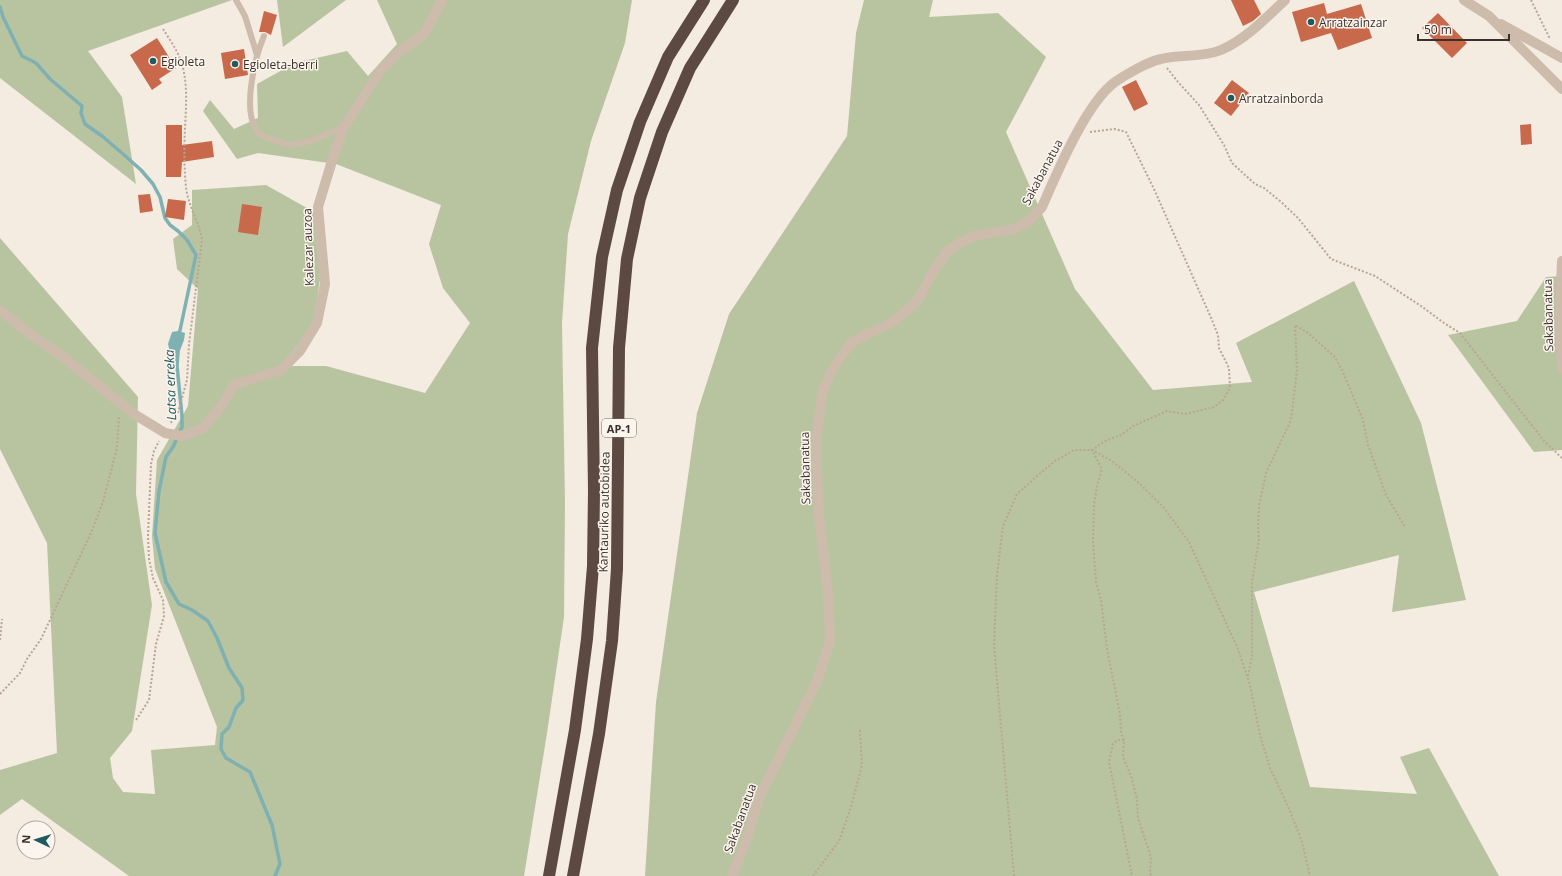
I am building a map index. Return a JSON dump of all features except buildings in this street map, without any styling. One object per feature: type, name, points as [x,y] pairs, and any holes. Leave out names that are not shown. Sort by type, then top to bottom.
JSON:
[{"type":"highway","name":"Kantauriko autobidea","points":[[549,876],[575,730],[587,639],[593,566],[594,491],[592,348],[602,257],[617,190],[640,122],[668,57],[704,0]]},
{"type":"highway","name":"Kantauriko autobidea","points":[[573,876],[599,734],[612,642],[617,561],[619,348],[627,259],[640,198],[662,132],[690,68],[733,0]]},
{"type":"street","name":"Kalezar auzoa","points":[[168,433],[181,436],[202,429],[222,405],[234,385],[281,370],[300,351],[317,323],[325,284],[318,207],[332,162],[346,125],[380,71],[398,52],[424,34],[442,0]]},
{"type":"street","name":"Sakabanatua","points":[[732,876],[745,844],[759,798],[818,679],[830,640],[828,594],[819,516],[816,444],[822,393],[829,376],[840,358],[852,342],[886,326],[898,318],[917,300],[936,267],[948,251],[961,242],[974,236],[1015,229],[1030,220],[1042,207],[1094,104],[1114,83],[1136,70],[1160,59],[1189,57],[1220,50],[1254,28],[1285,0]]},
{"type":"street","points":[[1464,0],[1559,57]]},
{"type":"street","points":[[1489,16],[1562,90]]},
{"type":"street","name":"Sakabanatua","points":[[1562,261],[1560,312],[1562,368]]},
{"type":"street","points":[[0,310],[30,334],[63,357],[120,404],[134,414],[168,433]]},
{"type":"lane","points":[[236,0],[245,16],[257,55]]},
{"type":"lane","points":[[264,36],[257,55],[251,91],[251,109],[254,125],[260,134],[268,138],[297,145],[320,137],[346,125]]},
{"type":"path","points":[[1531,0],[1559,57]]},
{"type":"path","points":[[136,720],[149,700],[156,644],[164,616],[163,600],[153,578],[149,559],[148,536],[152,458],[154,451],[168,433],[178,412],[186,380],[202,240],[200,229],[189,204],[186,188],[186,81],[177,51],[163,29]]},
{"type":"path","points":[[1160,59],[1199,105],[1224,145],[1232,163],[1255,184],[1264,188],[1280,201],[1298,218],[1331,259],[1375,276],[1444,323],[1460,332],[1544,441],[1562,458]]},
{"type":"path","points":[[1078,134],[1116,129],[1126,132],[1154,189],[1212,320],[1218,335],[1219,348],[1229,368],[1230,388],[1223,400],[1214,407],[1185,414],[1166,411],[1133,426],[1121,435],[1107,440],[1092,450]]},
{"type":"path","points":[[1248,677],[1252,656],[1252,582],[1259,538],[1259,506],[1266,473],[1291,420],[1297,370],[1295,325],[1308,333],[1335,357],[1343,372],[1363,420],[1368,445],[1386,495],[1405,527]]},
{"type":"path","points":[[0,694],[20,673],[27,659],[41,640],[97,518],[117,448],[120,404]]},
{"type":"path","points":[[1014,876],[994,645],[997,576],[1003,526],[1018,494],[1036,476],[1055,461],[1074,450],[1092,450],[1112,462],[1140,484],[1164,508],[1189,542],[1238,649],[1248,677],[1260,735],[1270,768],[1290,811],[1302,842],[1310,876]]},
{"type":"path","points":[[1092,450],[1102,469],[1094,505],[1093,542],[1095,575],[1101,600],[1107,649],[1120,714],[1121,733],[1124,740],[1123,758],[1131,776],[1137,799],[1138,818],[1151,857],[1151,876]]},
{"type":"path","points":[[0,640],[2,619]]},
{"type":"path","points":[[814,876],[838,841],[852,807],[862,765],[860,730]]},
{"type":"path","points":[[1124,740],[1117,740],[1113,744],[1109,762],[1132,876]]},
{"type":"green space","points":[[0,0],[232,0],[88,51],[122,97],[136,184],[0,78]]},
{"type":"green space","points":[[277,0],[346,0],[283,47]]},
{"type":"green space","points":[[377,0],[632,0],[625,43],[591,141],[568,234],[562,323],[565,503],[564,617],[524,876],[129,876],[56,823],[56,820],[51,820],[22,799],[0,815],[0,770],[57,753],[47,543],[0,449],[0,238],[138,397],[136,494],[152,605],[132,731],[110,758],[113,778],[123,792],[155,794],[151,750],[215,745],[217,727],[155,569],[152,536],[157,460],[188,406],[198,289],[177,269],[173,239],[192,225],[192,190],[266,185],[314,212],[320,279],[314,322],[296,348],[279,366],[326,366],[425,393],[470,323],[443,288],[429,244],[441,205],[336,164],[258,153],[237,159],[203,111],[210,100],[234,129],[258,118],[257,84],[295,63],[347,51],[368,76],[397,44]]},
{"type":"green space","points":[[864,0],[933,0],[929,17],[998,13],[1046,57],[1006,132],[1075,289],[1153,390],[1252,382],[1236,343],[1354,281],[1421,423],[1466,600],[1392,612],[1399,555],[1254,592],[1310,787],[1417,794],[1400,757],[1429,748],[1499,876],[645,876],[656,702],[697,413],[729,314],[847,136],[856,33]]},
{"type":"green space","points":[[1562,276],[1562,450],[1534,452],[1448,335],[1517,321],[1546,277]]},
{"type":"water","points":[[178,331],[185,333],[184,340],[176,361],[172,361],[168,344],[172,332]]},
{"type":"waterway","name":"Latsa erreka","points":[[0,7],[3,17],[22,56],[36,63],[50,79],[82,106],[81,113],[85,124],[102,136],[141,170],[153,184],[160,197],[165,218],[170,225],[187,240],[196,255],[179,335]]},
{"type":"waterway","name":"Latsa erreka","points":[[178,352],[177,366],[182,427],[173,447],[166,457],[159,491],[155,533],[166,582],[179,604],[192,610],[208,621],[217,638],[229,668],[242,688],[243,700],[236,708],[229,727],[222,734],[221,749],[226,758],[250,772],[272,825],[280,864],[275,876]]},
{"type":"place","name":"Arratzainzar","points":[[1311,22]]},
{"type":"place","name":"Egioleta","points":[[153,61]]},
{"type":"place","name":"Egioleta-berri","points":[[235,64]]},
{"type":"place","name":"Arratzainborda","points":[[1231,98]]}]
